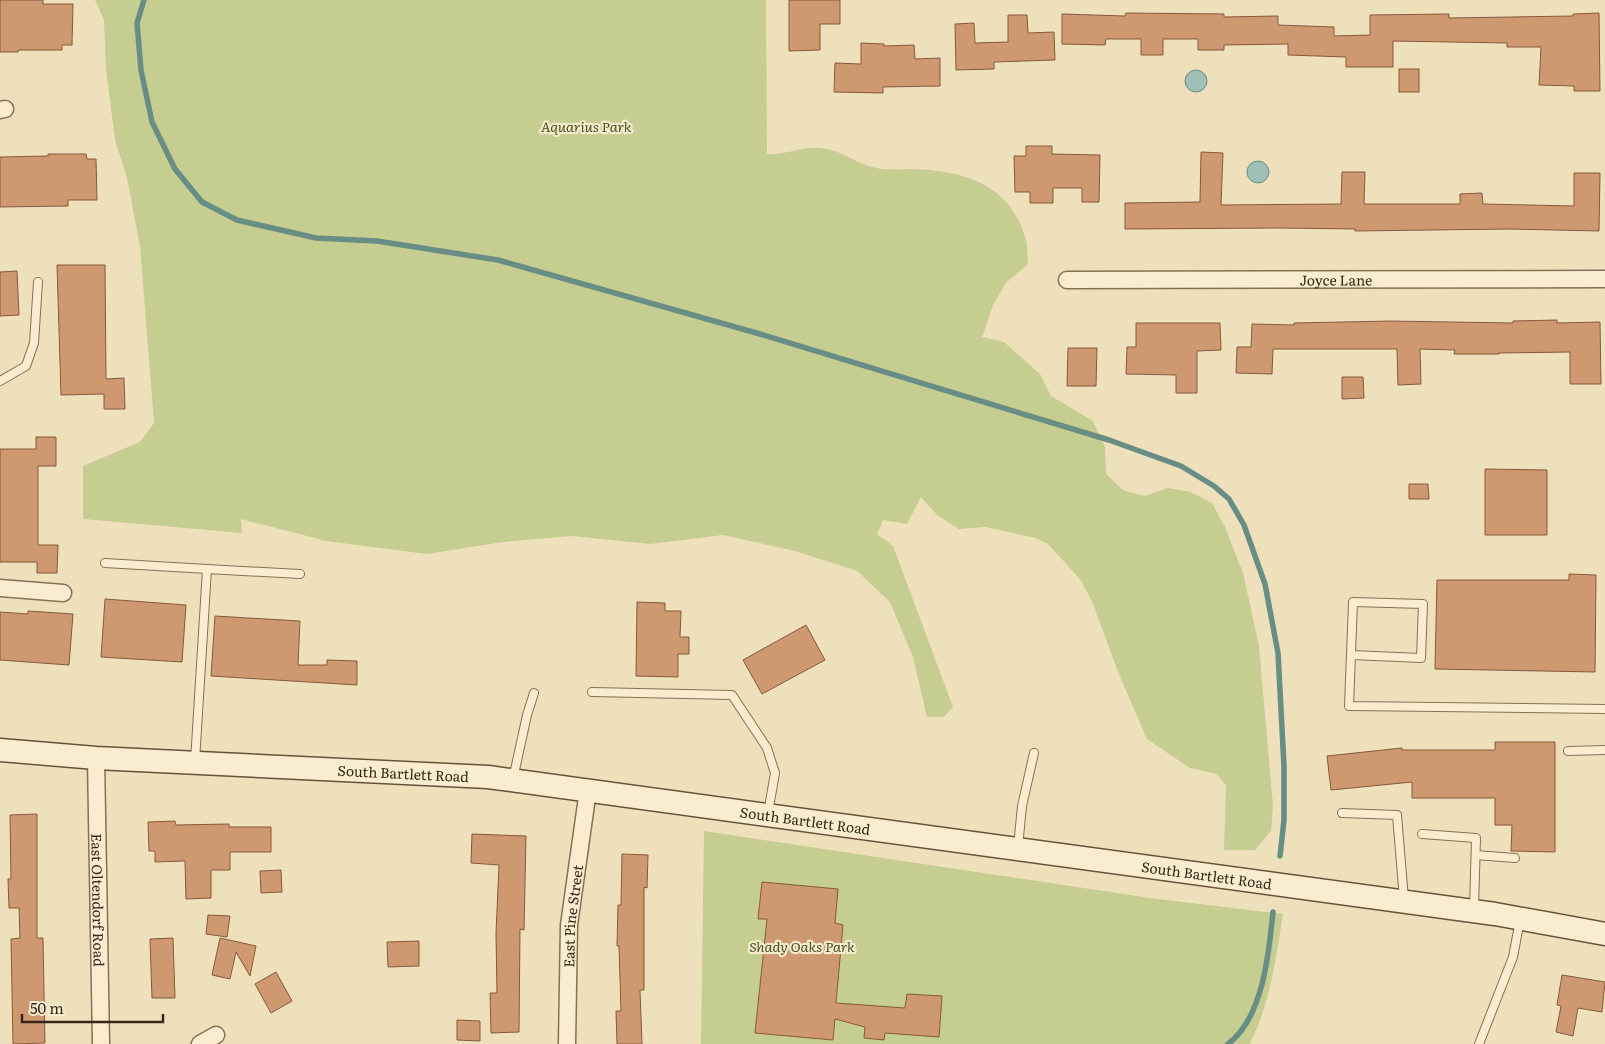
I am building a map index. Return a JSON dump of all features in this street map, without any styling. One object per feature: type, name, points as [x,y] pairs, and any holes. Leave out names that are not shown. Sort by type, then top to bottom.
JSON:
[{"type":"main road","name":"South Bartlett Road","points":[[0,750],[96,758],[488,777],[1404,901],[1520,918],[1605,934]]},
{"type":"street","name":"Joyce Lane","points":[[1067,280],[1605,280]]},
{"type":"street","points":[[0,588],[64,593]]},
{"type":"street","name":"East Oltendorf Road","points":[[96,758],[101,1044]]},
{"type":"street","name":"East Pine Street","points":[[566,1044],[570,925],[588,790]]},
{"type":"street","points":[[200,1044],[216,1035]]},
{"type":"lane","points":[[0,381],[26,366],[34,343],[38,282]]},
{"type":"lane","points":[[105,563],[300,574]]},
{"type":"lane","points":[[195,763],[206,569]]},
{"type":"lane","points":[[1351,655],[1420,658],[1423,604],[1353,602],[1349,706],[1605,709]]},
{"type":"lane","points":[[592,692],[732,695],[767,748],[775,773],[768,815]]},
{"type":"lane","points":[[513,780],[527,715],[534,693]]},
{"type":"lane","points":[[1568,751],[1605,750]]},
{"type":"lane","points":[[1018,849],[1022,806],[1034,753]]},
{"type":"lane","points":[[1342,813],[1397,815],[1404,901]]},
{"type":"lane","points":[[1422,834],[1476,838],[1474,911]]},
{"type":"lane","points":[[1476,855],[1514,858]]},
{"type":"lane","points":[[1479,1044],[1513,957],[1520,918]]},
{"type":"green space","name":"Aquarius Park","points":[[95,0],[766,0],[767,154],[784,153],[806,148],[822,148],[876,168],[930,170],[962,176],[976,181],[1001,196],[1011,207],[1019,221],[1026,240],[1028,264],[1006,283],[993,305],[982,337],[1004,342],[1040,374],[1051,396],[1093,421],[1105,447],[1106,474],[1123,490],[1145,496],[1168,488],[1191,492],[1212,503],[1225,527],[1243,573],[1259,646],[1273,806],[1271,831],[1255,850],[1224,850],[1226,785],[1217,774],[1190,768],[1147,739],[1118,672],[1092,601],[1080,579],[1049,545],[1036,538],[985,527],[959,529],[937,515],[921,497],[907,524],[883,520],[877,534],[893,546],[953,707],[944,717],[927,717],[913,657],[890,602],[857,571],[795,551],[723,535],[650,544],[572,536],[503,542],[427,554],[326,541],[241,519],[242,533],[83,519],[83,466],[140,442],[154,423],[140,246],[127,178],[115,140],[106,69],[104,20]]},
{"type":"green space","name":"Shady Oaks Park","points":[[704,831],[1150,898],[1283,914],[1278,948],[1263,1013],[1250,1044],[701,1044]]},
{"type":"water","points":[[1196,70],[1204,73],[1207,81],[1204,89],[1196,92],[1188,89],[1185,81],[1188,73]]},
{"type":"water","points":[[1258,161],[1266,164],[1269,172],[1266,180],[1258,183],[1250,180],[1247,172],[1250,164]]},
{"type":"building","points":[[0,0],[43,0],[43,4],[73,4],[72,45],[62,45],[62,50],[0,52]]},
{"type":"building","points":[[789,0],[840,0],[840,24],[820,24],[820,50],[789,51]]},
{"type":"building","points":[[1126,13],[1224,14],[1224,17],[1278,16],[1278,25],[1334,27],[1334,36],[1370,35],[1370,15],[1449,14],[1449,18],[1573,16],[1573,14],[1599,13],[1600,91],[1574,91],[1574,86],[1539,85],[1541,47],[1507,47],[1507,43],[1393,41],[1393,67],[1346,67],[1346,57],[1288,55],[1288,44],[1224,45],[1224,50],[1198,50],[1198,39],[1163,39],[1163,55],[1141,55],[1141,39],[1106,39],[1105,45],[1062,44],[1062,14],[1125,16]]},
{"type":"building","points":[[1008,15],[1027,15],[1028,33],[1054,32],[1055,60],[994,62],[994,69],[956,70],[955,24],[974,23],[975,43],[1008,42]]},
{"type":"building","points":[[861,43],[884,44],[884,46],[914,45],[915,59],[940,58],[940,86],[883,87],[883,93],[834,92],[835,63],[861,64]]},
{"type":"building","points":[[1399,69],[1419,69],[1419,92],[1399,92]]},
{"type":"building","points":[[1026,146],[1052,146],[1052,154],[1100,155],[1099,202],[1082,202],[1082,188],[1053,188],[1053,203],[1030,203],[1030,192],[1015,192],[1014,156],[1026,156]]},
{"type":"building","points":[[1201,152],[1223,153],[1221,205],[1341,204],[1342,172],[1365,172],[1364,204],[1460,204],[1460,194],[1482,193],[1483,204],[1574,206],[1574,173],[1600,173],[1599,231],[1509,229],[1355,231],[1355,229],[1280,228],[1125,229],[1125,203],[1200,202]]},
{"type":"building","points":[[48,154],[86,154],[87,159],[96,159],[97,200],[68,200],[68,206],[0,207],[0,157],[48,156]]},
{"type":"building","points":[[57,265],[105,265],[106,379],[124,378],[125,409],[104,409],[104,394],[61,395]]},
{"type":"building","points":[[17,271],[19,315],[0,316],[0,272]]},
{"type":"building","points":[[1557,320],[1557,323],[1600,322],[1601,384],[1570,384],[1570,352],[1454,354],[1455,350],[1420,349],[1421,384],[1398,385],[1397,349],[1273,349],[1272,374],[1236,373],[1237,347],[1251,347],[1252,324],[1294,325],[1294,323],[1390,321],[1513,323],[1513,321]]},
{"type":"building","points":[[1136,323],[1220,323],[1221,350],[1197,351],[1197,393],[1176,393],[1176,375],[1126,374],[1127,347],[1136,347]]},
{"type":"building","points":[[1068,348],[1097,348],[1096,386],[1067,386]]},
{"type":"building","points":[[1342,377],[1363,377],[1364,398],[1342,399]]},
{"type":"building","points":[[36,437],[56,437],[56,466],[38,466],[38,545],[58,545],[57,573],[37,573],[37,562],[0,562],[0,449],[36,449]]},
{"type":"building","points":[[1485,469],[1547,470],[1547,535],[1485,535]]},
{"type":"building","points":[[1409,484],[1428,484],[1429,499],[1409,499]]},
{"type":"building","points":[[1569,574],[1596,575],[1595,672],[1435,669],[1437,580],[1569,580]]},
{"type":"building","points":[[105,599],[186,605],[182,662],[101,657]]},
{"type":"building","points":[[637,602],[665,603],[665,611],[681,611],[680,637],[689,637],[689,654],[678,654],[678,677],[636,676]]},
{"type":"building","points":[[28,611],[73,614],[69,665],[0,660],[0,612],[28,614]]},
{"type":"building","points":[[215,616],[300,621],[298,665],[327,665],[327,660],[357,661],[357,685],[211,676]]},
{"type":"building","points":[[806,625],[825,660],[762,694],[743,660]]},
{"type":"building","points":[[1495,742],[1555,742],[1555,852],[1511,851],[1512,825],[1495,825],[1495,798],[1412,798],[1412,782],[1331,790],[1327,756],[1402,748],[1402,750],[1495,750]]},
{"type":"building","points":[[37,814],[37,938],[43,938],[45,1043],[13,1044],[11,939],[20,938],[19,908],[9,908],[8,879],[11,879],[10,815]]},
{"type":"building","points":[[175,821],[176,825],[229,824],[229,827],[271,827],[271,852],[230,852],[230,870],[211,870],[211,898],[186,899],[185,861],[155,862],[155,851],[149,851],[148,822]]},
{"type":"building","points":[[472,834],[526,836],[524,930],[520,929],[519,1032],[491,1033],[490,993],[497,993],[496,933],[499,865],[471,863]]},
{"type":"building","points":[[622,854],[648,855],[647,888],[644,887],[644,990],[640,990],[642,1044],[617,1044],[616,1011],[621,1011],[619,946],[617,946],[618,905],[621,905]]},
{"type":"building","points":[[281,870],[282,892],[261,893],[260,871]]},
{"type":"building","points":[[762,882],[838,889],[835,923],[843,925],[836,1003],[905,1008],[907,994],[942,996],[939,1037],[885,1033],[884,1040],[864,1038],[865,1027],[835,1019],[833,1040],[755,1033],[767,919],[758,919]]},
{"type":"building","points":[[208,915],[230,916],[227,937],[206,934]]},
{"type":"building","points":[[173,938],[175,998],[152,998],[150,939]]},
{"type":"building","points":[[220,938],[256,946],[250,976],[236,952],[230,979],[212,975]]},
{"type":"building","points":[[419,941],[419,966],[388,967],[387,942]]},
{"type":"building","points":[[276,972],[292,1001],[271,1013],[255,984]]},
{"type":"building","points":[[1562,975],[1605,982],[1602,1012],[1578,1008],[1573,1036],[1556,1032],[1561,1006],[1557,1005]]},
{"type":"building","points":[[457,1020],[480,1021],[480,1041],[457,1040]]},
{"type":"waterway","points":[[144,0],[137,23],[141,70],[152,122],[175,169],[202,202],[237,220],[316,238],[377,241],[498,260],[760,334],[1109,440],[1181,466],[1214,486],[1229,499],[1244,525],[1265,584],[1278,653],[1284,766],[1284,820],[1280,856]]},
{"type":"waterway","points":[[1228,1044],[1240,1033],[1257,1002],[1266,965],[1273,912]]}]
